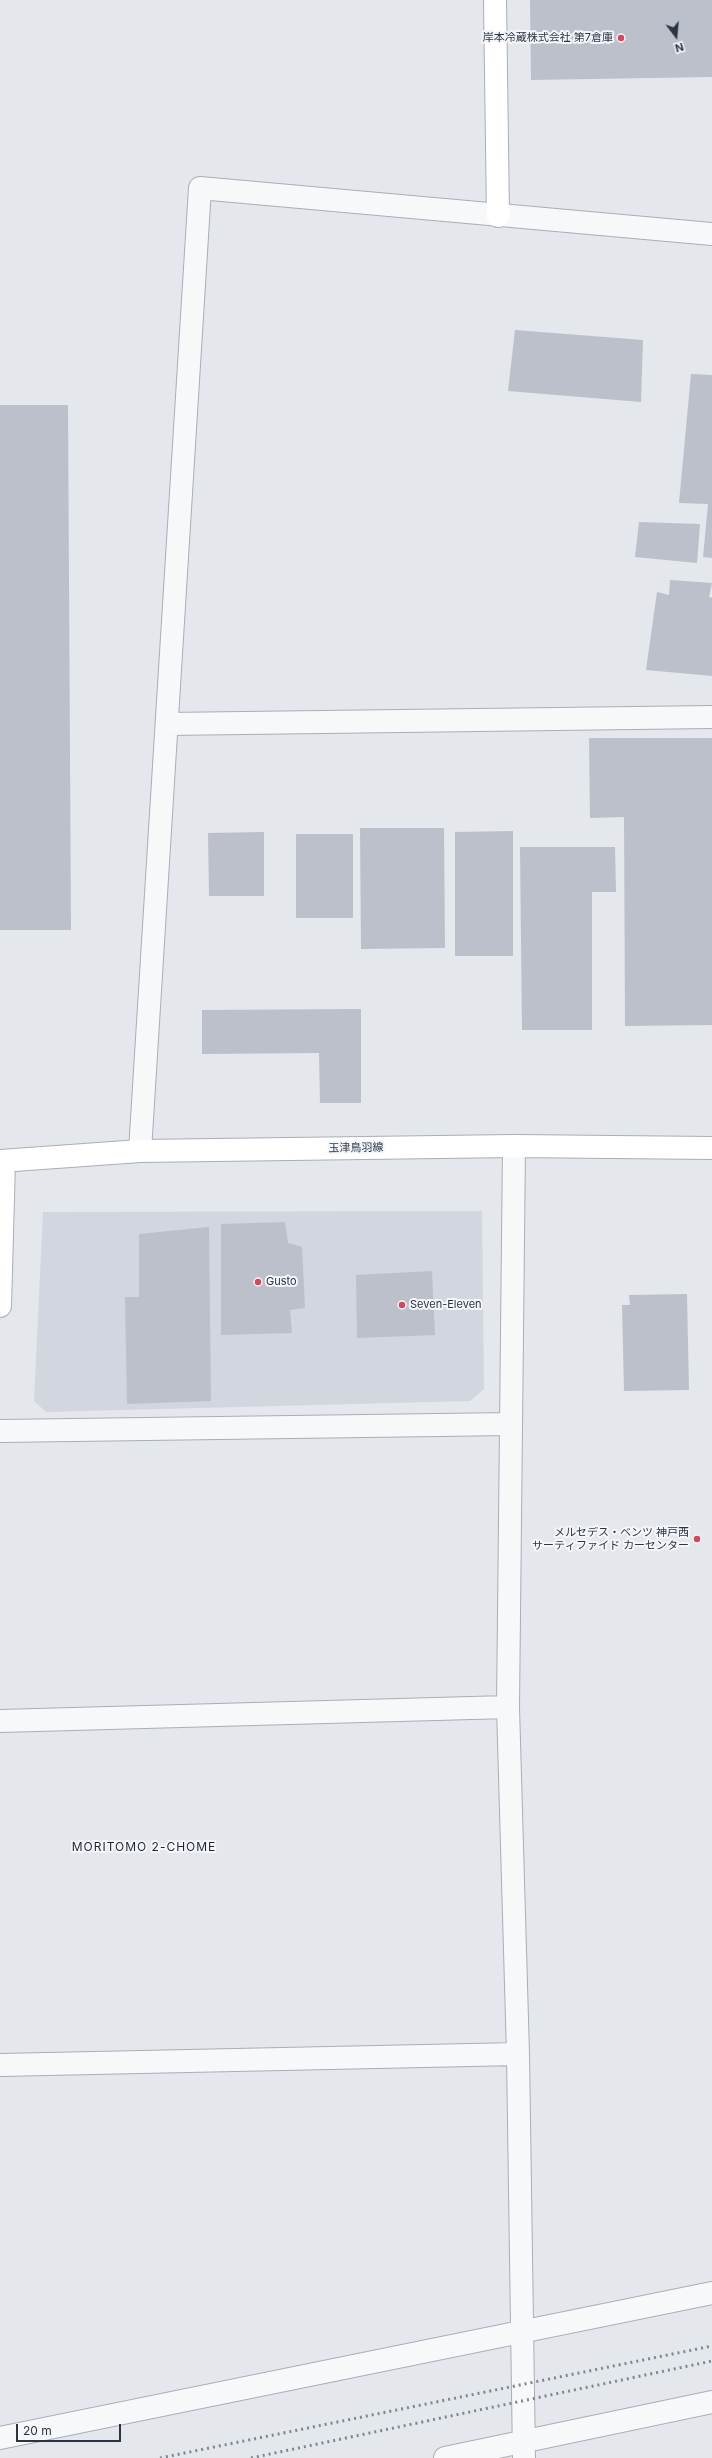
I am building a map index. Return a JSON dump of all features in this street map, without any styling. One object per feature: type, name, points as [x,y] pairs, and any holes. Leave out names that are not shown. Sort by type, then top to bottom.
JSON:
[{"type":"street","points":[[495,0],[498,216]]},
{"type":"street","points":[[140,1151],[200,188],[498,216],[712,234]]},
{"type":"street","points":[[167,724],[712,717]]},
{"type":"street","points":[[514,1146],[508,1708],[518,2054],[524,2449]]},
{"type":"street","name":"玉津鳥羽線","points":[[2,1161],[140,1151],[514,1146],[712,1148]]},
{"type":"street","points":[[0,1306],[2,1161]]},
{"type":"street","points":[[0,1431],[511,1424]]},
{"type":"street","points":[[0,1721],[508,1708]]},
{"type":"street","points":[[0,2065],[518,2054]]},
{"type":"street","points":[[0,2438],[522,2330],[712,2293]]},
{"type":"street","points":[[445,2458],[524,2449],[712,2402]]},
{"type":"shaded area","points":[[482,1211],[484,1389],[470,1401],[46,1412],[34,1401],[43,1212]]},
{"type":"building","name":"岸本冷蔵株式会社 第7倉庫","points":[[530,0],[712,0],[712,77],[531,80]]},
{"type":"building","points":[[515,330],[643,340],[641,402],[508,391]]},
{"type":"building","points":[[691,374],[712,375],[712,558],[703,557],[708,504],[679,503]]},
{"type":"building","points":[[0,405],[68,405],[71,930],[0,930]]},
{"type":"building","points":[[639,522],[700,524],[697,563],[635,557]]},
{"type":"building","points":[[670,580],[712,583],[709,597],[712,598],[712,676],[646,670],[657,592],[669,595]]},
{"type":"building","points":[[589,738],[712,738],[712,1025],[625,1026],[624,817],[590,818]]},
{"type":"building","points":[[360,828],[444,828],[445,948],[361,949]]},
{"type":"building","points":[[513,831],[513,956],[455,956],[455,832]]},
{"type":"building","points":[[264,832],[264,896],[209,896],[208,833]]},
{"type":"building","points":[[296,834],[353,834],[353,918],[296,918]]},
{"type":"building","points":[[520,847],[615,847],[616,892],[592,892],[592,1030],[522,1030]]},
{"type":"building","points":[[361,1009],[361,1103],[320,1103],[319,1053],[202,1054],[202,1010]]},
{"type":"building","points":[[285,1222],[288,1243],[302,1247],[305,1308],[290,1310],[292,1333],[221,1335],[221,1224]]},
{"type":"building","points":[[209,1227],[211,1401],[127,1404],[125,1297],[139,1297],[139,1234]]},
{"type":"building","points":[[432,1271],[435,1335],[357,1338],[356,1275]]},
{"type":"building","points":[[687,1294],[689,1390],[624,1391],[622,1305],[630,1305],[629,1295]]},
{"type":"railway","points":[[160,2458],[712,2346]]},
{"type":"railway","points":[[251,2458],[712,2361]]},
{"type":"place","name":"岸本冷蔵株式会社 第7倉庫","points":[[621,38]]},
{"type":"place","name":"Gusto","points":[[258,1282]]},
{"type":"place","name":"Seven-Eleven","points":[[402,1305]]},
{"type":"place","name":"メルセデス・ベンツ 神戸西 サーティファイド カーセンター","points":[[697,1539]]},
{"type":"district","name":"MORITOMO 2-CHOME","points":[[144,1847]]}]
